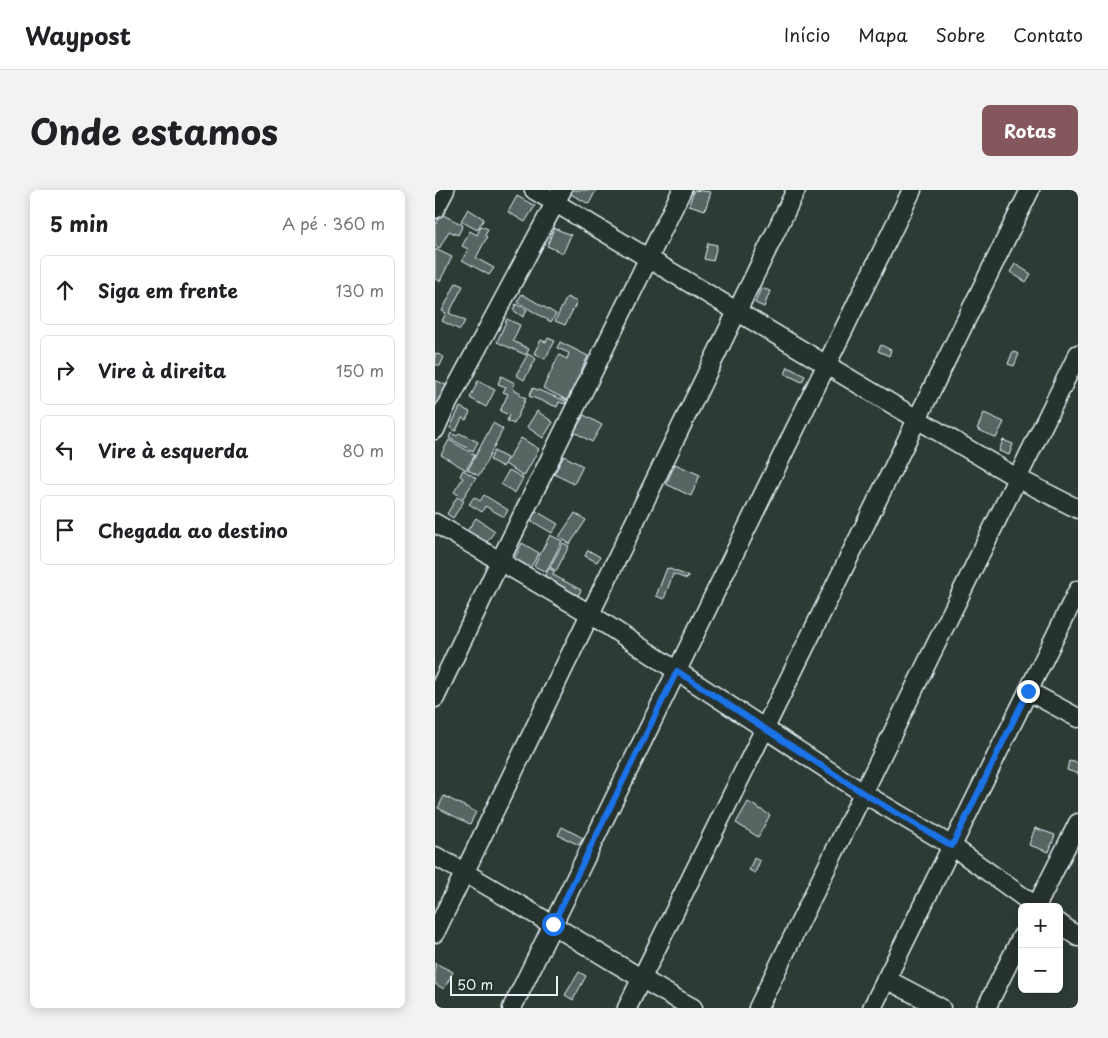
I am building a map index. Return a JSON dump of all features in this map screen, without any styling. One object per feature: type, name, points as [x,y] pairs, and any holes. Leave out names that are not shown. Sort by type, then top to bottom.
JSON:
[{"type":"street","points":[[435,209],[445,190]]},
{"type":"street","points":[[534,190],[559,197],[648,259],[1017,478],[1078,509]]},
{"type":"street","points":[[435,698],[682,190]]},
{"type":"street","points":[[435,933],[796,190]]},
{"type":"street","points":[[512,1008],[912,190]]},
{"type":"street","points":[[627,1008],[1030,190]]},
{"type":"street","points":[[435,430],[559,197]]},
{"type":"street","points":[[758,1008],[1078,354]]},
{"type":"street","points":[[435,523],[590,614],[863,793],[952,846],[1031,903]]},
{"type":"street","points":[[872,1008],[1078,590]]},
{"type":"street","points":[[1028,691],[1078,718]]},
{"type":"street","points":[[1039,903],[1078,824]]},
{"type":"street","points":[[435,856],[693,1008]]},
{"type":"street","points":[[1063,926],[1078,937]]},
{"type":"street","points":[[986,1008],[1018,944]]},
{"type":"street","points":[[886,979],[941,1008]]},
{"type":"building","points":[[568,190],[596,190],[589,204],[567,192]]},
{"type":"building","points":[[694,190],[711,192],[705,210],[689,205]]},
{"type":"building","points":[[517,196],[535,206],[525,222],[508,212]]},
{"type":"building","points":[[468,209],[484,219],[477,230],[461,221]]},
{"type":"building","points":[[441,214],[463,225],[458,235],[449,231],[439,249],[435,246],[435,226]]},
{"type":"building","points":[[481,226],[488,229],[485,236],[487,237],[476,258],[494,268],[489,275],[462,260],[468,249],[462,246],[470,231],[477,235]]},
{"type":"building","points":[[554,228],[571,235],[563,253],[547,246]]},
{"type":"building","points":[[708,243],[717,245],[713,261],[704,259]]},
{"type":"building","points":[[435,249],[452,257],[440,281],[435,279]]},
{"type":"building","points":[[1015,264],[1031,274],[1026,282],[1010,272]]},
{"type":"building","points":[[456,283],[463,286],[449,313],[465,321],[460,330],[442,321],[446,313],[442,311]]},
{"type":"building","points":[[761,288],[770,291],[764,307],[755,303]]},
{"type":"building","points":[[522,294],[556,314],[551,322],[517,302]]},
{"type":"building","points":[[567,297],[577,302],[565,325],[555,321]]},
{"type":"building","points":[[516,304],[527,310],[523,317],[513,310]]},
{"type":"building","points":[[507,319],[520,325],[513,341],[529,349],[526,355],[497,342]]},
{"type":"building","points":[[548,338],[555,341],[545,359],[534,353],[541,340],[546,342]]},
{"type":"building","points":[[560,342],[588,356],[567,400],[543,388],[559,355],[567,359],[569,353],[557,348]]},
{"type":"building","points":[[881,345],[891,350],[889,356],[878,351]]},
{"type":"building","points":[[1013,351],[1019,354],[1014,366],[1008,364]]},
{"type":"building","points":[[435,353],[444,357],[440,366],[435,364]]},
{"type":"building","points":[[528,354],[536,359],[524,380],[516,375]]},
{"type":"building","points":[[788,367],[805,376],[802,382],[785,374]]},
{"type":"building","points":[[501,376],[515,383],[513,389],[521,393],[519,395],[526,398],[514,424],[507,421],[509,415],[500,411],[508,394],[503,392],[506,387],[498,384]]},
{"type":"building","points":[[435,380],[448,386],[440,406],[435,404]]},
{"type":"building","points":[[478,381],[495,390],[486,407],[470,398]]},
{"type":"building","points":[[533,388],[566,401],[565,404],[559,402],[557,407],[529,396]]},
{"type":"building","points":[[460,407],[470,412],[466,420],[462,418],[456,431],[450,428]]},
{"type":"building","points":[[537,411],[553,422],[543,438],[527,427]]},
{"type":"building","points":[[984,413],[1004,422],[996,438],[977,429]]},
{"type":"building","points":[[584,415],[602,425],[592,442],[574,432]]},
{"type":"building","points":[[493,423],[503,429],[479,476],[468,470]]},
{"type":"building","points":[[451,433],[457,436],[459,433],[478,442],[473,451],[449,438]]},
{"type":"building","points":[[521,438],[539,449],[524,476],[505,464]]},
{"type":"building","points":[[449,440],[475,455],[466,470],[441,455]]},
{"type":"building","points":[[1003,440],[1013,444],[1009,455],[999,451]]},
{"type":"building","points":[[494,451],[507,458],[503,467],[490,460]]},
{"type":"building","points":[[564,456],[583,466],[574,484],[554,474]]},
{"type":"building","points":[[675,464],[700,475],[691,496],[666,484]]},
{"type":"building","points":[[463,470],[476,478],[463,498],[454,492],[463,478],[460,476]]},
{"type":"building","points":[[509,470],[523,478],[515,493],[501,484]]},
{"type":"building","points":[[484,495],[508,510],[504,517],[485,506],[482,512],[469,504],[474,497],[480,501]]},
{"type":"building","points":[[457,497],[464,501],[453,518],[447,514]]},
{"type":"building","points":[[536,511],[558,524],[552,533],[530,520]]},
{"type":"building","points":[[575,513],[586,520],[570,544],[559,537]]},
{"type":"building","points":[[476,518],[495,531],[484,546],[465,534]]},
{"type":"building","points":[[550,535],[562,541],[546,572],[534,566]]},
{"type":"building","points":[[522,543],[539,553],[530,568],[514,559]]},
{"type":"building","points":[[563,543],[569,546],[556,571],[550,567]]},
{"type":"building","points":[[588,550],[600,557],[597,562],[585,556]]},
{"type":"building","points":[[549,568],[554,571],[553,575],[581,590],[576,600],[542,581]]},
{"type":"building","points":[[667,568],[688,576],[687,579],[673,574],[664,599],[656,596]]},
{"type":"building","points":[[1069,761],[1078,763],[1078,774],[1067,770]]},
{"type":"building","points":[[444,796],[476,812],[470,824],[438,808]]},
{"type":"building","points":[[748,802],[770,815],[758,837],[736,823]]},
{"type":"building","points":[[562,827],[583,838],[579,845],[558,835]]},
{"type":"building","points":[[1035,828],[1055,835],[1049,852],[1029,845]]},
{"type":"building","points":[[754,858],[760,861],[755,873],[749,870]]},
{"type":"building","points":[[435,963],[453,972],[444,989],[435,984]]},
{"type":"building","points":[[579,972],[586,976],[573,1000],[565,995]]},
{"type":"route","points":[[553,924],[677,671],[863,793],[952,846],[1028,691]]}]
